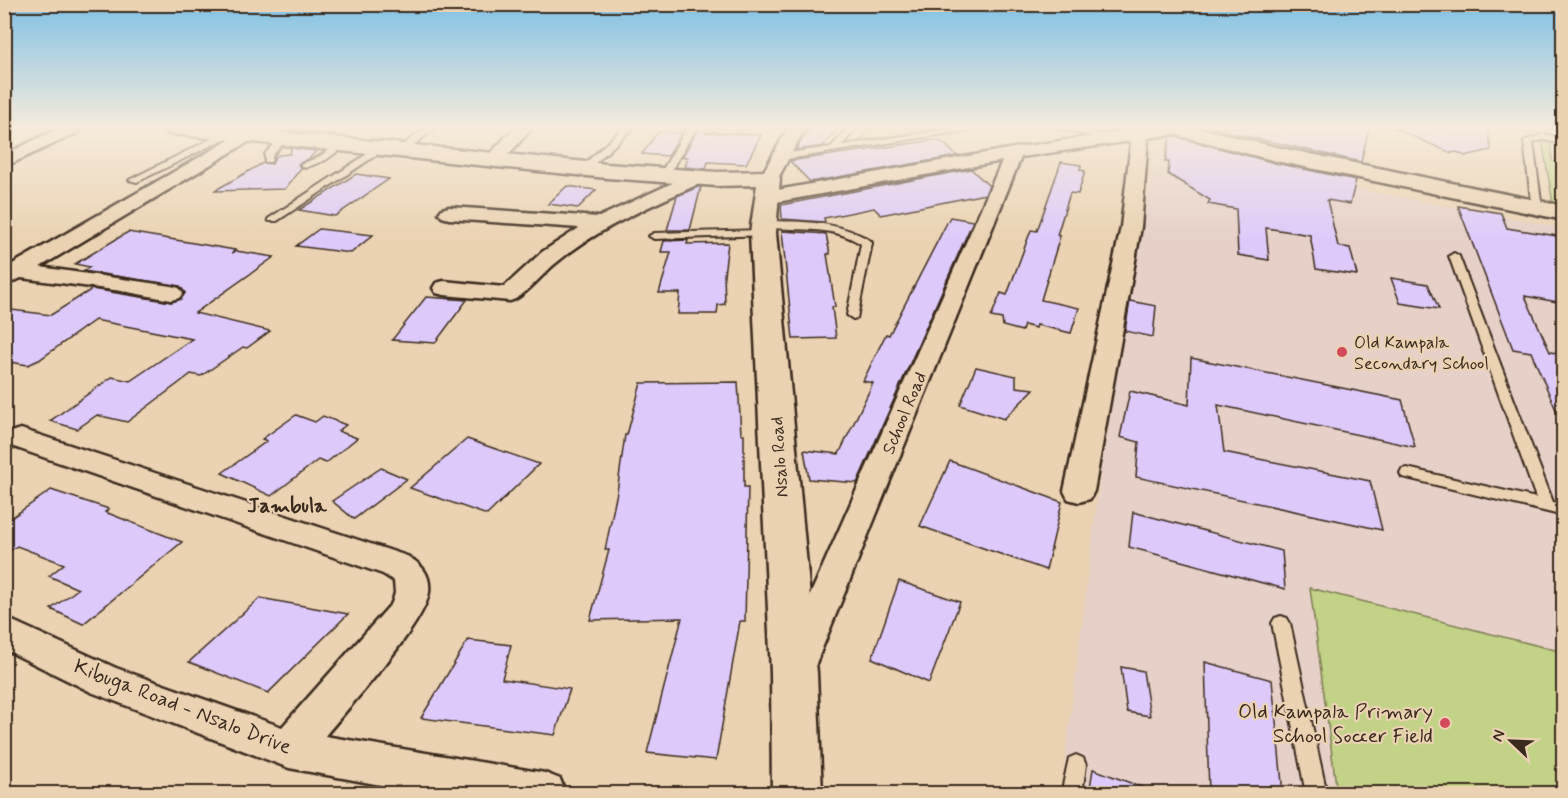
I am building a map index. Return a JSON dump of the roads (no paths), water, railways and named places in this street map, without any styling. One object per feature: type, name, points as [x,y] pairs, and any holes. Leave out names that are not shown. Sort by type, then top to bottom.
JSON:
[{"type":"main road","points":[[546,165],[696,178],[769,198]]},
{"type":"main road","points":[[1330,165],[1563,213]]},
{"type":"main road","name":"Nsalo Road","points":[[769,198],[794,673],[797,794]]},
{"type":"street","points":[[11,275],[188,165]]},
{"type":"street","points":[[769,198],[782,165]]},
{"type":"street","points":[[769,198],[947,165]]},
{"type":"street","name":"School Road","points":[[794,673],[1009,165]]},
{"type":"street","points":[[1079,491],[1131,227],[1130,165]]},
{"type":"street","points":[[444,288],[510,294],[523,279],[566,245],[602,223],[696,178]]},
{"type":"street","points":[[449,213],[602,223]]},
{"type":"street","points":[[11,275],[82,278],[171,293]]},
{"type":"street","points":[[21,439],[289,528],[395,565],[409,573],[413,585],[412,598],[404,613],[289,749]]},
{"type":"street","name":"Kibuga Road - Nsalo Drive","points":[[4,632],[104,680],[289,749],[545,794]]},
{"type":"lane","points":[[134,180],[161,165]]},
{"type":"lane","points":[[273,219],[364,165]]},
{"type":"lane","points":[[584,169],[588,165]]},
{"type":"lane","points":[[664,176],[670,165]]},
{"type":"lane","points":[[654,236],[769,198],[812,165]]},
{"type":"lane","points":[[1531,165],[1537,208]]},
{"type":"lane","points":[[769,198],[830,227],[858,236],[867,243],[853,315]]},
{"type":"lane","points":[[1454,256],[1547,506]]},
{"type":"lane","points":[[1407,473],[1563,510]]},
{"type":"lane","points":[[1281,623],[1317,794]]},
{"type":"lane","points":[[1071,794],[1076,765]]},
{"type":"place","name":"Old Kampala Secondary School","points":[[1342,352]]},
{"type":"place","name":"Old Kampala Primary School Soccer Field","points":[[1445,723]]},
{"type":"district","name":"Jambula","points":[[287,505]]}]
